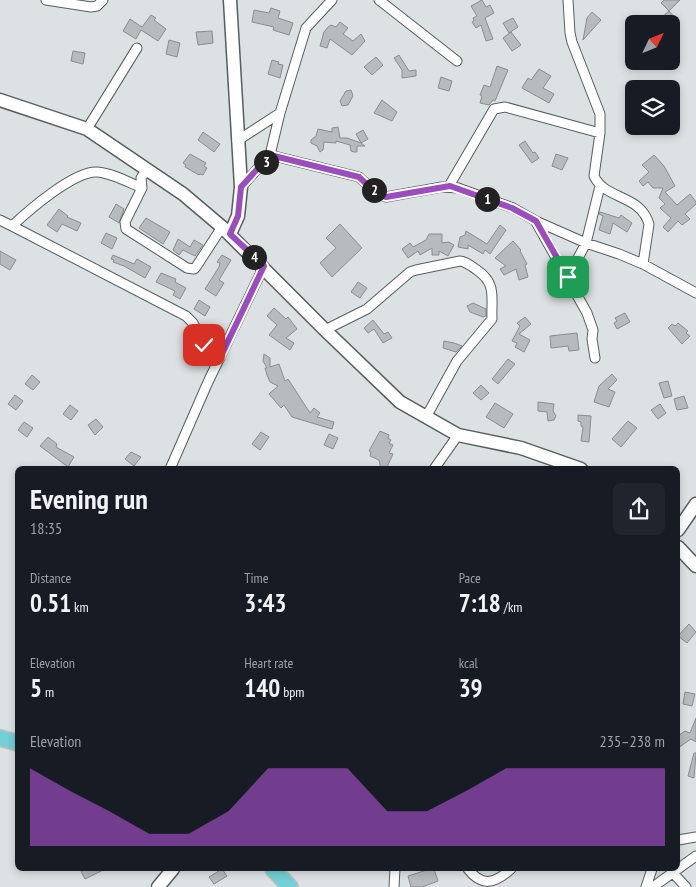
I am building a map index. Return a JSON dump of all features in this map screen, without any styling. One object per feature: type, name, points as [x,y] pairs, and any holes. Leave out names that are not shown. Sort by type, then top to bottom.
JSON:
[{"type":"main road","points":[[0,738],[15,742]]},
{"type":"main road","points":[[0,746],[15,748]]},
{"type":"main road","points":[[275,871],[290,887]]},
{"type":"street","points":[[46,0],[91,7],[97,6],[103,0]]},
{"type":"street","points":[[147,169],[141,178],[142,188],[125,222],[126,229],[187,268],[194,269],[238,216],[241,187],[230,0]]},
{"type":"street","points":[[241,187],[270,155],[280,114],[306,28],[332,0]]},
{"type":"street","points":[[379,0],[457,61]]},
{"type":"street","points":[[568,0],[570,33],[600,114],[600,132],[594,176],[600,186],[636,204],[647,218],[649,224],[643,264]]},
{"type":"street","points":[[87,129],[137,48]]},
{"type":"street","points":[[0,100],[87,129],[183,194],[264,266],[390,394],[426,417],[458,434],[521,448],[574,466]]},
{"type":"street","points":[[450,186],[494,109],[505,107],[600,132]]},
{"type":"street","points":[[237,141],[280,114]]},
{"type":"street","points":[[270,155],[359,177],[375,192],[386,197],[450,186],[512,208],[586,243],[643,264],[696,292]]},
{"type":"street","points":[[12,226],[59,188],[86,173],[102,172],[142,188]]},
{"type":"street","points":[[568,277],[586,243],[600,186]]},
{"type":"street","points":[[0,220],[186,316],[193,323],[204,345],[220,358]]},
{"type":"street","points":[[536,221],[568,277],[592,325],[595,358]]},
{"type":"street","points":[[325,330],[367,309],[410,272],[416,270],[460,260],[466,262],[486,277],[492,287],[492,319],[457,362],[426,417]]},
{"type":"street","points":[[171,466],[264,266]]},
{"type":"street","points":[[436,466],[458,434]]},
{"type":"street","points":[[680,527],[696,504]]},
{"type":"street","points":[[680,549],[696,566]]},
{"type":"street","points":[[680,840],[696,837]]},
{"type":"street","points":[[680,868],[696,856]]},
{"type":"street","points":[[158,887],[171,871]]},
{"type":"street","points":[[394,887],[395,871]]},
{"type":"street","points":[[470,871],[481,882],[490,882],[509,871]]},
{"type":"street","points":[[646,887],[651,871]]},
{"type":"street","points":[[653,887],[676,871]]},
{"type":"street","points":[[673,873],[686,887]]},
{"type":"building","points":[[482,0],[486,7],[490,5],[494,13],[485,18],[493,39],[486,41],[481,25],[476,28],[472,22],[474,21],[473,18],[477,16],[471,6]]},
{"type":"building","points":[[664,0],[680,0],[669,11],[661,3]]},
{"type":"building","points":[[271,8],[280,11],[278,18],[293,23],[289,35],[273,30],[274,27],[252,22],[254,10],[269,13]]},
{"type":"building","points":[[669,11],[673,15],[664,15]]},
{"type":"building","points":[[592,12],[601,20],[583,40],[587,18]]},
{"type":"building","points":[[151,15],[156,18],[154,20],[166,29],[158,41],[141,30],[136,39],[123,31],[130,19],[142,27]]},
{"type":"building","points":[[513,18],[518,27],[509,33],[503,23]]},
{"type":"building","points":[[340,22],[348,28],[343,34],[353,41],[361,34],[365,41],[352,55],[330,39],[327,48],[320,46],[324,32],[328,27],[331,25],[336,27]]},
{"type":"building","points":[[212,31],[213,43],[198,45],[196,32]]},
{"type":"building","points":[[511,32],[521,45],[512,51],[503,38]]},
{"type":"building","points":[[169,40],[180,43],[177,57],[166,54]]},
{"type":"building","points":[[73,51],[85,53],[83,64],[71,61]]},
{"type":"building","points":[[399,55],[409,71],[416,70],[416,76],[402,78],[402,70],[394,58]]},
{"type":"building","points":[[376,57],[383,65],[372,75],[364,67]]},
{"type":"building","points":[[272,60],[283,65],[280,78],[268,74]]},
{"type":"building","points":[[497,66],[508,70],[495,101],[493,100],[489,105],[480,103],[482,96],[480,95],[484,85],[490,87]]},
{"type":"building","points":[[539,69],[551,76],[543,88],[554,94],[549,103],[522,88],[528,78],[531,80]]},
{"type":"building","points":[[441,77],[452,81],[449,91],[438,88]]},
{"type":"building","points":[[351,90],[353,96],[348,105],[342,106],[340,101],[346,91]]},
{"type":"building","points":[[382,100],[397,112],[392,121],[374,113]]},
{"type":"building","points":[[338,127],[340,138],[347,138],[365,146],[357,146],[357,152],[354,152],[351,151],[350,145],[336,141],[336,143],[324,142],[323,150],[320,152],[317,146],[311,143],[318,129],[332,132],[332,128]]},
{"type":"building","points":[[363,130],[368,139],[361,143],[356,134]]},
{"type":"building","points":[[203,132],[220,144],[214,152],[198,140]]},
{"type":"building","points":[[525,141],[539,158],[532,163],[519,145]]},
{"type":"building","points":[[190,154],[206,163],[204,166],[207,168],[203,175],[199,175],[185,167],[186,165],[183,163]]},
{"type":"building","points":[[556,154],[568,158],[562,170],[552,166]]},
{"type":"building","points":[[654,155],[664,166],[675,186],[665,192],[677,205],[690,194],[696,202],[685,214],[690,219],[682,225],[678,221],[668,232],[663,227],[671,218],[660,208],[665,204],[659,198],[663,188],[653,188],[648,182],[643,186],[639,181],[649,172],[642,165]]},
{"type":"building","points":[[116,204],[124,209],[119,223],[109,217]]},
{"type":"building","points":[[59,209],[67,217],[81,223],[77,231],[62,224],[57,232],[47,225]]},
{"type":"building","points":[[600,212],[619,218],[621,215],[632,223],[627,232],[613,223],[610,234],[599,230],[603,216],[599,214]]},
{"type":"building","points":[[146,218],[170,232],[163,244],[139,228]]},
{"type":"building","points":[[340,224],[362,248],[332,277],[320,263],[336,248],[326,238]]},
{"type":"building","points":[[500,225],[506,230],[490,254],[485,250],[483,254],[468,245],[468,249],[458,247],[460,237],[465,235],[466,231],[487,244]]},
{"type":"building","points":[[106,233],[117,238],[112,249],[101,243]]},
{"type":"building","points":[[429,234],[442,234],[442,243],[449,242],[454,245],[448,256],[439,251],[439,255],[432,255],[432,248],[420,255],[418,251],[408,258],[402,249],[410,243],[413,247],[426,240]]},
{"type":"building","points":[[178,239],[190,247],[194,240],[203,245],[195,256],[183,250],[179,255],[173,250]]},
{"type":"building","points":[[513,241],[521,250],[527,264],[525,265],[528,277],[519,280],[516,269],[504,275],[500,269],[506,266],[495,258]]},
{"type":"building","points":[[0,251],[16,260],[10,270],[0,264]]},
{"type":"building","points":[[113,255],[134,264],[137,259],[151,267],[145,278],[113,262],[114,260],[111,259]]},
{"type":"building","points":[[222,255],[231,260],[219,280],[224,283],[216,296],[205,289],[219,267],[220,263],[217,262]]},
{"type":"building","points":[[161,273],[176,279],[175,282],[186,288],[180,299],[173,295],[175,291],[156,282]]},
{"type":"building","points":[[358,282],[367,288],[360,298],[351,292]]},
{"type":"building","points":[[199,300],[210,307],[205,316],[194,309]]},
{"type":"building","points":[[473,303],[486,309],[486,316],[483,317],[470,312],[467,306]]},
{"type":"building","points":[[274,308],[286,319],[288,317],[297,329],[286,338],[294,343],[290,350],[269,335],[277,325],[267,316]]},
{"type":"building","points":[[625,313],[630,322],[617,329],[614,323],[617,321],[615,318]]},
{"type":"building","points":[[525,317],[531,324],[519,334],[530,340],[524,352],[515,347],[517,343],[512,341],[520,326],[517,323]]},
{"type":"building","points":[[373,320],[384,334],[388,332],[392,338],[383,343],[374,329],[368,333],[364,328]]},
{"type":"building","points":[[678,323],[688,331],[686,333],[690,336],[682,344],[668,328],[672,324],[675,326]]},
{"type":"building","points":[[577,333],[579,350],[569,351],[568,346],[551,348],[550,336]]},
{"type":"building","points":[[444,341],[462,346],[456,352],[443,348]]},
{"type":"building","points":[[264,354],[270,358],[270,367],[279,364],[285,381],[288,379],[310,413],[314,408],[320,413],[317,417],[334,422],[332,429],[292,417],[284,405],[281,408],[269,394],[278,386],[270,382],[265,368],[267,368],[263,361]]},
{"type":"building","points":[[508,359],[515,364],[498,384],[492,379]]},
{"type":"building","points":[[612,374],[617,380],[608,389],[615,392],[609,407],[594,402],[599,386]]},
{"type":"building","points":[[32,375],[40,382],[33,390],[25,384]]},
{"type":"building","points":[[668,381],[672,396],[664,398],[659,383]]},
{"type":"building","points":[[481,385],[489,393],[481,400],[473,393]]},
{"type":"building","points":[[15,395],[23,401],[16,410],[8,404]]},
{"type":"building","points":[[684,396],[688,408],[677,410],[674,399]]},
{"type":"building","points":[[538,402],[554,404],[553,411],[556,416],[554,420],[548,421],[547,412],[538,411]]},
{"type":"building","points":[[495,403],[513,414],[504,428],[486,417]]},
{"type":"building","points":[[660,404],[666,413],[658,419],[651,410]]},
{"type":"building","points":[[70,405],[78,411],[71,420],[63,414]]},
{"type":"building","points":[[578,415],[591,416],[589,442],[581,441],[583,427],[581,422],[578,421]]},
{"type":"building","points":[[96,419],[103,427],[95,435],[88,425]]},
{"type":"building","points":[[628,421],[637,428],[621,447],[612,439]]},
{"type":"building","points":[[24,422],[33,428],[27,437],[18,430]]},
{"type":"building","points":[[380,431],[389,435],[388,438],[391,440],[389,443],[393,445],[389,453],[393,454],[387,466],[380,466],[379,460],[370,456],[371,452],[369,451]]},
{"type":"building","points":[[261,432],[269,437],[260,450],[252,444]]},
{"type":"building","points":[[329,434],[338,438],[333,449],[324,445]]},
{"type":"building","points":[[48,437],[57,444],[56,447],[74,457],[67,466],[40,446]]},
{"type":"building","points":[[131,452],[141,457],[134,466],[125,459]]},
{"type":"building","points":[[689,624],[696,632],[687,643],[680,638],[680,634]]},
{"type":"building","points":[[685,692],[695,694],[692,706],[683,704]]},
{"type":"building","points":[[696,718],[696,742],[691,739],[680,747],[680,735],[685,731],[690,733]]},
{"type":"building","points":[[694,753],[696,753],[694,778],[688,776]]},
{"type":"building","points":[[81,871],[101,871],[85,879]]},
{"type":"building","points":[[219,871],[223,871],[227,876],[214,884],[209,877]]},
{"type":"building","points":[[424,871],[435,871],[438,881],[422,887],[411,887],[408,876]]},
{"type":"route","points":[[204,345],[220,358],[264,266],[230,234],[238,216],[241,187],[267,161],[270,155],[351,174],[359,177],[375,192],[386,197],[450,186],[512,208],[536,221],[568,277]]}]
